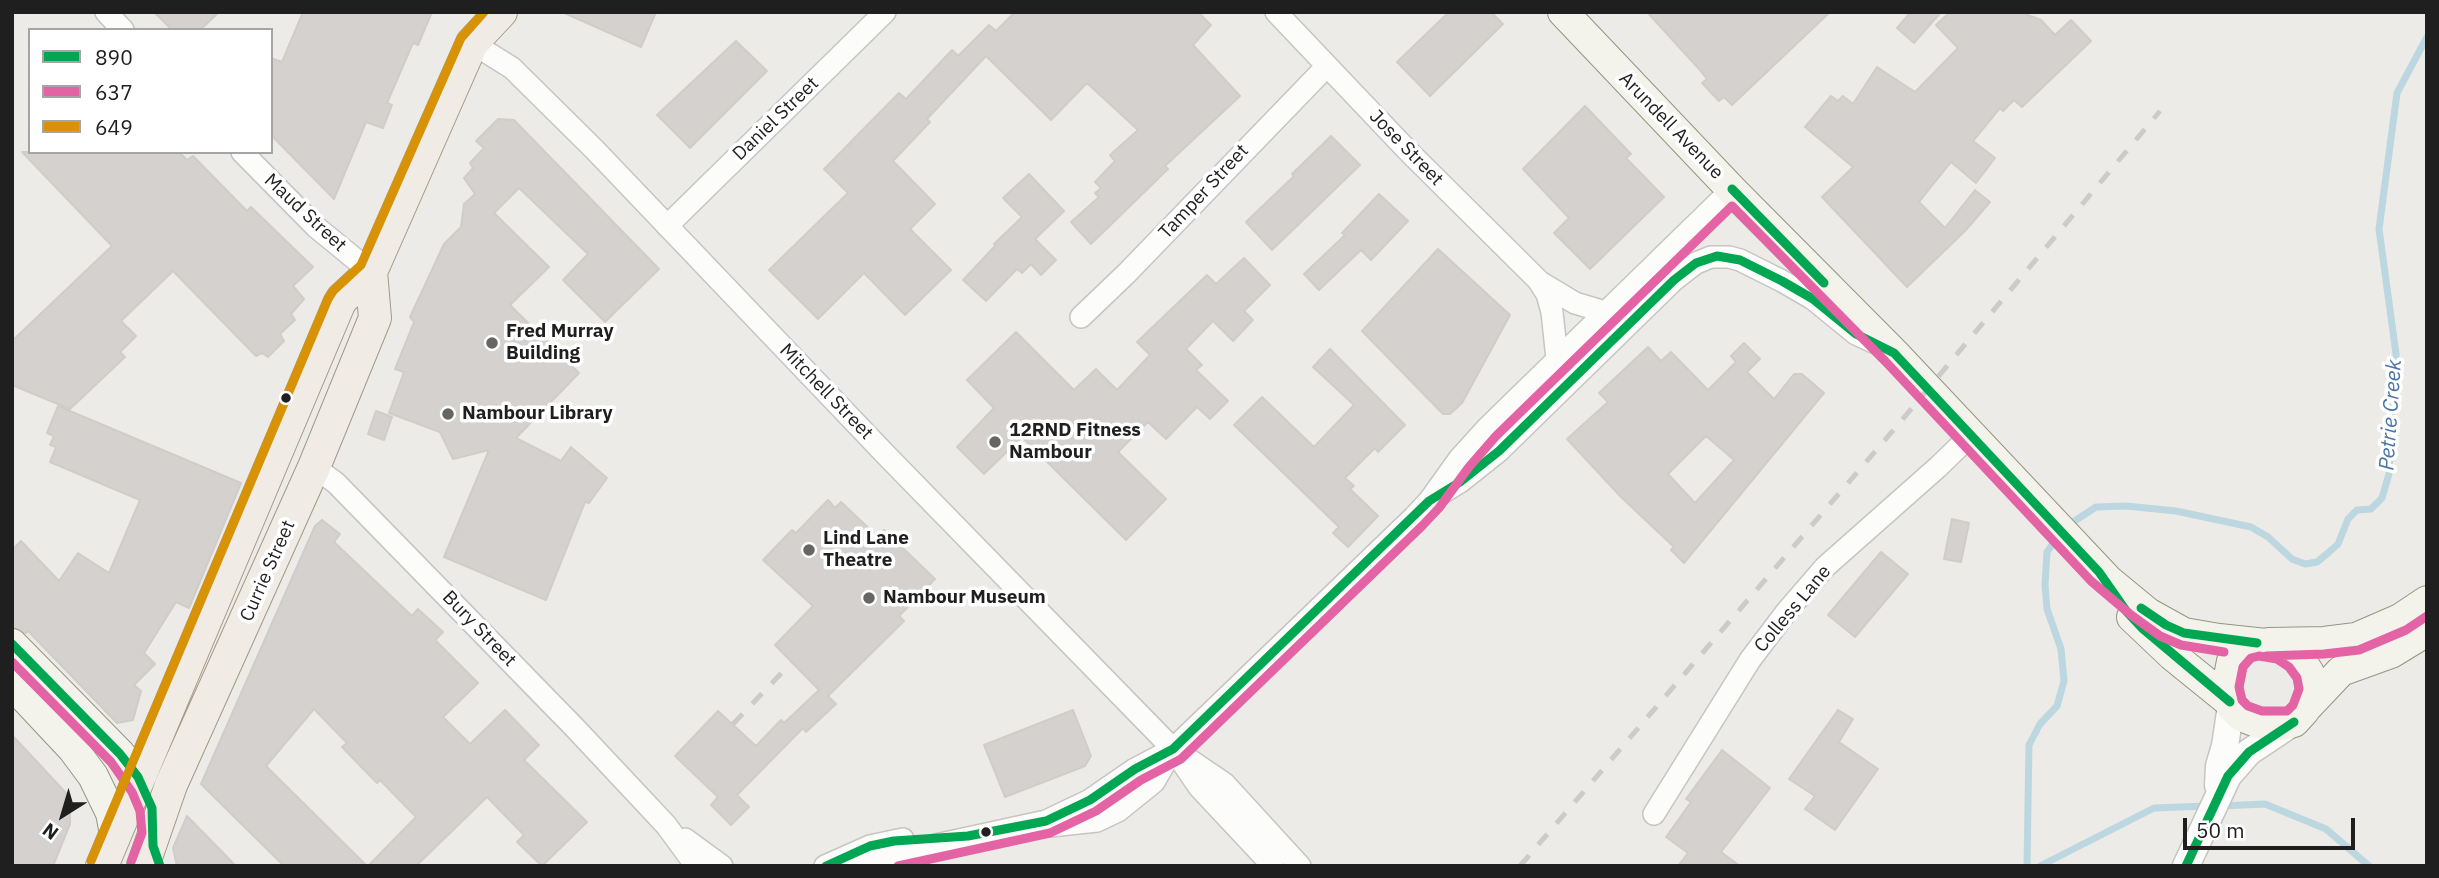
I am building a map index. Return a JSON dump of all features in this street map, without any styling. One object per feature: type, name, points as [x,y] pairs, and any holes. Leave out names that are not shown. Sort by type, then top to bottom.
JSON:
[{"type":"main road","name":"Currie Street","points":[[470,12],[472,43]]},
{"type":"main road","name":"Currie Street","points":[[102,866],[342,299],[371,272],[472,43],[501,12]]},
{"type":"main road","name":"Arundell Avenue","points":[[1563,12],[1732,190],[1894,353],[2110,583],[2148,614],[2184,633],[2262,643]]},
{"type":"main road","name":"Currie Street","points":[[152,851],[171,785],[314,467],[375,318],[371,272]]},
{"type":"main road","name":"Bury Street","points":[[278,451],[314,467]]},
{"type":"main road","name":"Arundell Avenue","points":[[2110,583],[2127,612],[2142,628],[2230,704]]},
{"type":"main road","points":[[2427,601],[2400,620],[2356,638],[2324,642],[2262,643],[2244,647],[2232,661],[2227,687],[2230,704],[2241,716],[2259,723],[2282,725],[2299,717],[2341,671],[2400,649],[2427,631]]},
{"type":"main road","points":[[2262,643],[2289,651],[2304,665],[2311,682],[2309,699],[2299,717]]},
{"type":"main road","points":[[12,645],[120,754],[138,777],[152,808],[152,851]]},
{"type":"main road","points":[[12,684],[73,749],[93,776],[111,813],[115,834]]},
{"type":"street","points":[[106,12],[121,28]]},
{"type":"street","name":"Daniel Street","points":[[667,226],[885,12]]},
{"type":"street","name":"Jose Street","points":[[1276,12],[1538,280],[1570,301],[1605,312]]},
{"type":"street","name":"Mitchell Street","points":[[472,43],[512,68],[594,149],[930,501],[1173,749],[1199,787],[1273,866]]},
{"type":"street","name":"Tamper Street","points":[[1081,317],[1127,273],[1326,66]]},
{"type":"street","name":"Maud Street","points":[[244,154],[316,227],[371,272]]},
{"type":"street","points":[[1429,501],[1459,459],[1557,359],[1732,190]]},
{"type":"street","points":[[866,866],[890,855],[1046,821],[1109,789],[1135,769],[1173,749],[1429,501],[1484,464],[1674,280],[1696,263],[1711,257],[1741,260],[1813,299],[1856,334],[1894,353]]},
{"type":"street","name":"Jose Street","points":[[1538,280],[1547,294],[1552,312],[1557,359]]},
{"type":"street","name":"Colless Lane","points":[[1654,814],[1750,660],[1787,611],[1825,567],[1970,436]]},
{"type":"street","name":"Bury Street","points":[[314,467],[336,484],[575,728],[666,825],[696,866]]},
{"type":"street","points":[[2186,866],[2221,783],[2230,704]]},
{"type":"street","points":[[2221,783],[2249,752],[2299,717]]},
{"type":"street","name":"Mitchell Street","points":[[1173,749],[1225,784],[1300,866]]},
{"type":"street","name":"Bury Street","points":[[666,825],[722,866]]},
{"type":"street","points":[[825,866],[870,846],[894,841],[968,836]]},
{"type":"building","points":[[154,12],[219,12],[202,28],[170,28]]},
{"type":"building","points":[[303,12],[432,12],[418,45],[413,43],[387,103],[392,105],[383,128],[366,122],[334,199],[273,137],[273,59],[282,62]]},
{"type":"building","points":[[562,12],[656,12],[641,47]]},
{"type":"building","points":[[1015,12],[1198,12],[1211,25],[1193,45],[1240,96],[1165,166],[1168,169],[1091,244],[1071,222],[1099,197],[1095,193],[1101,188],[1095,182],[1115,161],[1110,155],[1138,130],[1087,83],[1051,120],[986,56],[927,119],[930,122],[893,161],[935,204],[910,229],[951,270],[905,315],[864,273],[818,319],[769,270],[848,193],[824,169],[899,93],[906,99],[952,50],[958,56],[989,25],[996,31]]},
{"type":"building","points":[[1449,12],[1491,12],[1503,24],[1430,96],[1397,62]]},
{"type":"building","points":[[1647,12],[1830,12],[1732,105],[1724,97],[1719,101],[1702,83],[1707,79]]},
{"type":"building","points":[[1911,12],[1941,12],[1914,43],[1897,28]]},
{"type":"building","points":[[1950,12],[2020,12],[2041,20],[2055,35],[2071,20],[2091,41],[2022,107],[2014,100],[2003,111],[2000,108],[1973,141],[1995,158],[1976,183],[1951,162],[1919,202],[1945,228],[1975,190],[1990,202],[1966,230],[1907,287],[1822,197],[1853,167],[1805,127],[1831,96],[1838,101],[1843,96],[1853,104],[1877,67],[1915,92],[1958,48],[1936,25]]},
{"type":"building","points":[[736,41],[767,71],[690,148],[657,115]]},
{"type":"building","points":[[1585,106],[1631,154],[1626,158],[1664,197],[1590,269],[1554,233],[1569,218],[1523,169]]},
{"type":"building","points":[[498,119],[514,120],[659,269],[605,322],[563,280],[588,254],[519,188],[494,213],[549,267],[510,305],[579,373],[516,438],[561,461],[571,447],[607,478],[589,503],[585,502],[546,600],[444,557],[489,450],[453,459],[440,432],[389,413],[404,372],[395,369],[414,322],[410,317],[444,244],[461,227],[464,204],[475,194],[464,178],[473,168],[470,163],[484,148],[476,141]]},
{"type":"building","points":[[1331,136],[1360,165],[1272,250],[1246,222]]},
{"type":"building","points":[[22,152],[181,154],[187,160],[193,156],[247,211],[251,207],[313,267],[293,286],[304,299],[291,314],[295,320],[280,334],[284,341],[268,357],[262,353],[256,356],[173,271],[121,321],[136,336],[120,352],[125,357],[70,409],[12,385],[12,341],[112,246]]},
{"type":"building","points":[[1029,174],[1064,211],[1035,239],[1056,260],[1041,275],[1031,264],[1022,273],[1017,269],[986,301],[963,280],[1022,217],[1003,198]]},
{"type":"building","points":[[1379,194],[1408,221],[1371,260],[1361,250],[1319,290],[1304,274],[1345,235],[1342,233]]},
{"type":"building","points":[[1438,249],[1510,315],[1462,403],[1450,414],[1443,414],[1362,331]]},
{"type":"building","points":[[1244,258],[1270,285],[1244,311],[1253,320],[1233,341],[1213,321],[1186,349],[1202,365],[1196,370],[1228,401],[1210,419],[1197,407],[1166,439],[1148,422],[1118,452],[1166,499],[1126,540],[1022,437],[984,474],[957,447],[994,408],[967,380],[1016,332],[1074,390],[1096,369],[1117,390],[1150,355],[1137,342],[1207,275],[1216,284]]},
{"type":"building","points":[[1744,343],[1760,359],[1747,372],[1774,399],[1794,374],[1802,374],[1824,393],[1684,563],[1671,550],[1674,547],[1621,497],[1567,439],[1608,402],[1599,393],[1648,347],[1661,361],[1671,352],[1708,390],[1736,362],[1731,356]],"holes":[[[1706,436],[1734,460],[1695,503],[1668,474]]]},
{"type":"building","points":[[1330,349],[1405,425],[1378,452],[1375,448],[1345,478],[1354,486],[1350,489],[1378,516],[1348,547],[1333,533],[1339,527],[1234,425],[1262,397],[1314,447],[1354,405],[1313,367]]},
{"type":"building","points":[[58,406],[241,483],[189,608],[176,602],[144,653],[155,664],[134,685],[141,691],[133,720],[117,723],[28,631],[26,633],[12,627],[12,550],[21,541],[59,581],[78,553],[109,573],[140,500],[50,462],[56,447],[50,445],[54,436],[47,433]]},
{"type":"building","points":[[376,411],[392,417],[384,440],[368,434]]},
{"type":"building","points":[[828,500],[835,508],[841,502],[878,537],[884,530],[935,579],[899,616],[904,621],[828,696],[836,704],[806,732],[803,728],[737,795],[749,807],[731,825],[711,805],[718,797],[675,756],[718,711],[756,746],[781,720],[784,723],[819,690],[775,645],[813,606],[763,560],[792,530],[796,533]]},
{"type":"building","points":[[1952,519],[1969,523],[1961,562],[1944,559]]},
{"type":"building","points":[[322,520],[340,534],[334,542],[412,616],[418,609],[443,632],[435,640],[478,683],[443,717],[470,744],[505,710],[539,745],[524,760],[587,822],[542,866],[517,842],[524,835],[487,797],[416,866],[368,866],[416,817],[380,780],[377,783],[342,747],[347,743],[314,709],[266,766],[367,866],[284,866],[201,784],[315,526]]},
{"type":"building","points":[[1881,552],[1908,574],[1855,637],[1828,615]]},
{"type":"building","points":[[1073,710],[1091,756],[1085,766],[1005,797],[984,745]]},
{"type":"building","points":[[1838,710],[1853,719],[1839,742],[1878,769],[1835,830],[1805,809],[1815,796],[1789,779]]},
{"type":"building","points":[[12,735],[66,793],[70,824],[53,866],[12,866]]},
{"type":"building","points":[[1722,750],[1770,788],[1721,852],[1740,866],[1678,866],[1688,853],[1666,837],[1691,802],[1686,799]]},
{"type":"building","points":[[187,816],[236,866],[177,866],[173,848]]},
{"type":"waterway","name":"Petrie Creek","points":[[2067,526],[2096,507],[2126,506],[2176,511],[2251,527],[2268,537],[2292,559],[2305,564],[2317,562],[2338,544],[2348,519],[2357,510],[2371,509],[2382,498],[2389,474],[2396,354],[2379,229],[2397,93],[2427,37]]},
{"type":"waterway","name":"Petrie Creek","points":[[2027,866],[2029,745],[2040,724],[2057,706],[2064,681],[2061,649],[2047,609],[2045,585],[2047,552],[2057,538]]},
{"type":"waterway","points":[[2220,806],[2265,804],[2326,829],[2369,866]]},
{"type":"waterway","points":[[2040,866],[2154,808],[2208,806]]},
{"type":"railway","points":[[1520,866],[1902,420],[2160,111]]},
{"type":"railway","points":[[733,724],[791,663]]},
{"type":"transit line","name":"649","points":[[91,861],[328,299],[361,265],[461,38],[484,12]]},
{"type":"transit line","name":"890","points":[[1732,189],[1824,283]]},
{"type":"transit line","name":"637","points":[[898,866],[1050,833],[1096,811],[1141,780],[1181,759],[1422,526],[1496,436],[1732,206],[1885,361],[2091,581],[2160,636],[2181,645],[2224,652]]},
{"type":"transit line","name":"890","points":[[826,866],[870,846],[894,841],[968,836],[1046,821],[1090,800],[1135,769],[1173,749],[1429,501],[1460,482],[1499,451],[1674,280],[1696,263],[1717,256],[1740,260],[1782,281],[1813,299],[1856,334],[1894,353],[2099,572],[2127,612],[2142,628],[2230,702]]},
{"type":"transit line","name":"890","points":[[2141,608],[2166,625],[2184,633],[2257,643]]},
{"type":"transit line","name":"637","points":[[2266,656],[2359,650],[2406,630],[2427,616]]},
{"type":"transit line","name":"890","points":[[12,644],[120,754],[138,777],[152,808],[153,846],[160,866]]},
{"type":"transit line","name":"637","points":[[2259,656],[2277,659],[2289,667],[2297,678],[2299,689],[2293,705],[2287,711],[2262,711],[2248,706],[2242,700],[2239,687],[2243,667],[2251,658],[2259,656]]},
{"type":"transit line","name":"637","points":[[12,662],[111,762],[132,792],[140,811],[142,833],[131,862]]},
{"type":"transit line","name":"890","points":[[2186,866],[2228,776],[2249,752],[2294,722]]},
{"type":"place","name":"Fred Murray Building","points":[[492,343]]},
{"type":"place","name":"Nambour Library","points":[[448,414]]},
{"type":"place","name":"12RND Fitness Nambour","points":[[995,442]]},
{"type":"place","name":"Lind Lane Theatre","points":[[809,550]]},
{"type":"place","name":"Nambour Museum","points":[[869,598]]}]
